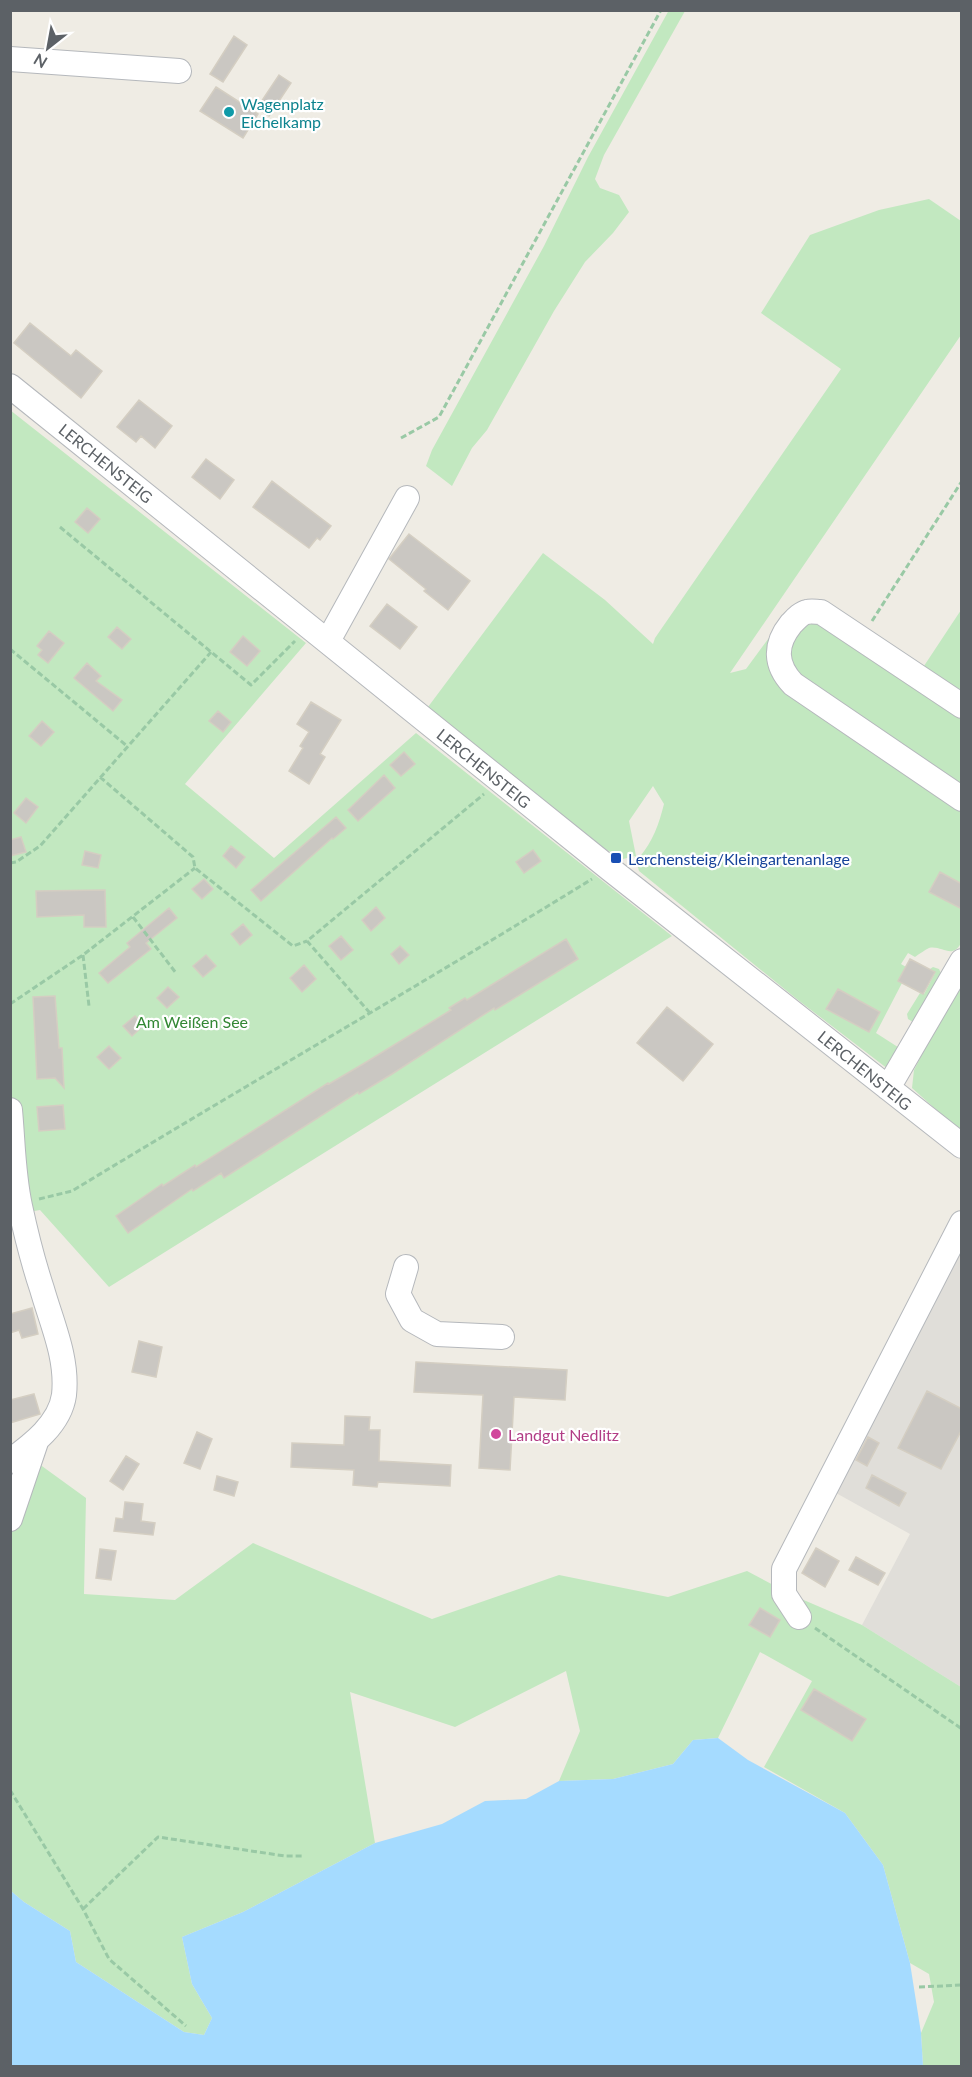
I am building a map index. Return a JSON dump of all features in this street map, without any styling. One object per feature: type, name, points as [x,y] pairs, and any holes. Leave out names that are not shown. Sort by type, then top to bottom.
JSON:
[{"type":"street","points":[[10,59],[179,71]]},
{"type":"street","name":"LERCHENSTEIG","points":[[10,386],[605,864],[962,1146]]},
{"type":"street","points":[[328,641],[407,498]]},
{"type":"street","points":[[962,706],[821,612],[806,612],[796,619],[784,633],[779,647],[779,660],[783,673],[793,684],[962,799]]},
{"type":"street","points":[[888,1088],[962,961]]},
{"type":"street","points":[[10,1110],[15,1181],[20,1206],[64,1362],[64,1397],[56,1416],[36,1442],[10,1461]]},
{"type":"street","points":[[799,1617],[784,1594],[784,1569],[962,1223]]},
{"type":"street","points":[[406,1267],[398,1294],[412,1320],[437,1334],[502,1337]]},
{"type":"street","points":[[10,1519],[36,1442]]},
{"type":"path","points":[[401,438],[439,417],[661,10]]},
{"type":"path","points":[[861,638],[962,481]]},
{"type":"path","points":[[60,527],[251,686],[309,626]]},
{"type":"path","points":[[10,649],[128,746]]},
{"type":"path","points":[[10,863],[16,862],[40,846],[211,652]]},
{"type":"path","points":[[100,777],[193,857],[195,868],[293,946],[307,942],[484,794]]},
{"type":"path","points":[[20,1206],[72,1191],[592,879],[605,864]]},
{"type":"path","points":[[10,1004],[83,955],[195,868]]},
{"type":"path","points":[[133,917],[176,973]]},
{"type":"path","points":[[307,942],[370,1014]]},
{"type":"path","points":[[83,955],[89,1006]]},
{"type":"path","points":[[799,1617],[962,1729]]},
{"type":"path","points":[[10,1790],[83,1909],[109,1959],[186,2026]]},
{"type":"path","points":[[83,1909],[158,1838],[285,1856],[304,1856]]},
{"type":"path","points":[[919,1987],[962,1984]]},
{"type":"shaded area","points":[[961,1244],[961,1687],[862,1625],[910,1534],[836,1493]]},
{"type":"green space","points":[[669,10],[685,11],[604,155],[595,179],[600,188],[619,195],[629,212],[613,233],[585,262],[554,311],[487,430],[472,448],[452,486],[426,466],[432,450],[544,246],[588,157]]},
{"type":"green space","points":[[929,199],[961,221],[961,335],[730,673],[746,669],[777,627],[772,667],[961,806],[961,943],[954,951],[929,948],[915,957],[908,953],[901,964],[906,967],[902,983],[876,1033],[904,1051],[888,1069],[798,1000],[639,871],[635,856],[623,859],[591,841],[425,711],[543,553],[605,600],[653,644],[841,369],[761,313],[810,235],[879,210]],"holes":[[[653,786],[664,804],[655,832],[639,858],[636,856],[629,821]]]},
{"type":"green space","name":"Am Weißen See","points":[[10,410],[306,643],[185,784],[274,858],[416,733],[672,936],[109,1287],[40,1210],[11,1215]]},
{"type":"green space","points":[[961,610],[961,701],[920,672]]},
{"type":"green space","points":[[822,621],[961,713],[961,792],[799,682],[786,647],[798,623]]},
{"type":"green space","points":[[933,967],[939,969],[943,978],[913,1022],[908,1019],[907,1014],[920,993],[924,994],[935,973],[930,969]]},
{"type":"green space","points":[[961,978],[961,1132],[912,1088],[914,1070]]},
{"type":"green space","points":[[17,1448],[86,1498],[84,1594],[175,1600],[253,1543],[432,1619],[559,1575],[668,1597],[747,1571],[792,1595],[862,1625],[961,1687],[961,2066],[923,2066],[921,2033],[934,2002],[929,1974],[910,1963],[883,1865],[845,1813],[764,1767],[812,1681],[760,1652],[718,1738],[693,1740],[673,1764],[613,1779],[559,1781],[580,1731],[566,1671],[455,1727],[350,1692],[375,1843],[243,1912],[182,1937],[192,1984],[212,2018],[204,2035],[184,2032],[76,1962],[70,1931],[24,1902],[11,1891],[10,1450]]},
{"type":"water","points":[[718,1738],[748,1760],[845,1813],[883,1865],[910,1963],[921,2033],[923,2066],[11,2066],[11,1891],[24,1902],[70,1931],[76,1962],[184,2032],[204,2035],[212,2018],[192,1984],[182,1937],[243,1912],[375,1843],[442,1824],[485,1801],[526,1799],[559,1781],[613,1779],[673,1764],[693,1740]]},
{"type":"building","points":[[234,36],[247,45],[223,82],[210,74]]},
{"type":"building","points":[[279,75],[291,83],[269,116],[257,108]]},
{"type":"building","name":"Wagenplatz Eichelkamp","points":[[216,87],[258,114],[243,138],[200,111]]},
{"type":"building","points":[[30,323],[71,356],[76,350],[102,371],[81,398],[14,343]]},
{"type":"building","points":[[139,400],[172,426],[155,448],[141,436],[136,442],[117,427]]},
{"type":"building","points":[[206,459],[234,480],[220,499],[192,477]]},
{"type":"building","points":[[272,481],[331,526],[320,540],[317,538],[309,548],[253,507]]},
{"type":"building","points":[[87,508],[100,519],[88,533],[75,522]]},
{"type":"building","points":[[409,534],[470,581],[448,610],[389,559]]},
{"type":"building","points":[[387,604],[417,627],[400,649],[370,626]]},
{"type":"building","points":[[117,627],[131,639],[122,649],[108,637]]},
{"type":"building","points":[[49,631],[64,643],[48,663],[38,655],[42,650],[37,646]]},
{"type":"building","points":[[243,636],[260,651],[247,666],[230,652]]},
{"type":"building","points":[[87,663],[101,676],[96,681],[122,700],[113,711],[74,678]]},
{"type":"building","points":[[311,702],[341,720],[320,754],[325,757],[309,784],[289,771],[303,748],[300,746],[309,732],[297,724]]},
{"type":"building","points":[[218,711],[231,722],[223,732],[209,721]]},
{"type":"building","points":[[42,721],[54,732],[41,746],[29,736]]},
{"type":"building","points":[[404,752],[415,764],[401,776],[390,765]]},
{"type":"building","points":[[384,775],[395,788],[358,821],[348,810]]},
{"type":"building","points":[[26,798],[38,807],[26,823],[14,813]]},
{"type":"building","points":[[336,817],[346,828],[261,901],[251,890]]},
{"type":"building","points":[[21,837],[26,852],[10,856],[10,840]]},
{"type":"building","points":[[231,846],[245,857],[236,868],[223,856]]},
{"type":"building","points":[[533,850],[541,861],[524,873],[516,862]]},
{"type":"building","points":[[85,851],[101,855],[98,868],[82,865]]},
{"type":"building","points":[[940,872],[962,884],[962,909],[929,892]]},
{"type":"building","points":[[204,879],[213,889],[202,899],[192,889]]},
{"type":"building","points":[[105,890],[106,927],[84,927],[84,915],[37,917],[36,891]]},
{"type":"building","points":[[376,907],[385,918],[371,931],[362,920]]},
{"type":"building","points":[[169,908],[177,918],[146,943],[151,949],[108,983],[99,973],[130,947],[127,943]]},
{"type":"building","points":[[243,924],[252,935],[240,945],[231,934]]},
{"type":"building","points":[[341,936],[353,950],[341,960],[329,946]]},
{"type":"building","points":[[566,939],[578,959],[495,1010],[494,1008],[359,1094],[358,1092],[224,1178],[221,1173],[193,1191],[192,1189],[128,1233],[116,1216],[162,1184],[163,1186],[195,1165],[196,1167],[328,1083],[451,1010],[449,1008],[465,998],[467,1000]]},
{"type":"building","points":[[400,946],[409,955],[399,964],[391,954]]},
{"type":"building","points":[[206,955],[216,966],[203,977],[193,966]]},
{"type":"building","points":[[910,959],[935,972],[923,994],[898,981]]},
{"type":"building","points":[[304,965],[316,979],[302,992],[290,978]]},
{"type":"building","points":[[168,987],[179,997],[167,1008],[157,998]]},
{"type":"building","points":[[838,989],[880,1012],[869,1032],[826,1009]]},
{"type":"building","points":[[55,996],[59,1048],[62,1048],[64,1088],[55,1078],[37,1079],[33,997]]},
{"type":"building","points":[[667,1007],[713,1044],[683,1081],[637,1043]]},
{"type":"building","points":[[135,1016],[144,1025],[132,1036],[123,1026]]},
{"type":"building","points":[[109,1046],[121,1058],[109,1069],[97,1057]]},
{"type":"building","points":[[63,1105],[65,1129],[39,1131],[37,1107]]},
{"type":"building","points":[[32,1308],[38,1334],[22,1338],[19,1330],[10,1333],[10,1314]]},
{"type":"building","points":[[139,1341],[162,1347],[156,1377],[132,1372]]},
{"type":"building","name":"Landgut Nedlitz","points":[[416,1362],[567,1370],[565,1400],[514,1397],[510,1470],[479,1468],[483,1395],[414,1392]]},
{"type":"building","points":[[927,1391],[962,1409],[962,1429],[941,1469],[898,1448]]},
{"type":"building","points":[[34,1394],[40,1414],[10,1423],[10,1400]]},
{"type":"building","points":[[345,1416],[370,1417],[369,1430],[380,1430],[379,1461],[451,1465],[450,1486],[378,1482],[377,1487],[353,1485],[354,1470],[291,1467],[292,1443],[344,1445]]},
{"type":"building","points":[[197,1432],[212,1439],[200,1469],[184,1463]]},
{"type":"building","points":[[868,1437],[879,1443],[867,1466],[856,1460]]},
{"type":"building","points":[[126,1456],[139,1464],[123,1490],[110,1481]]},
{"type":"building","points":[[872,1475],[906,1493],[899,1506],[866,1488]]},
{"type":"building","points":[[217,1476],[238,1482],[234,1496],[214,1490]]},
{"type":"building","points":[[125,1502],[143,1504],[141,1521],[155,1523],[153,1535],[114,1531],[116,1518],[123,1519]]},
{"type":"building","points":[[816,1548],[839,1561],[825,1587],[802,1573]]},
{"type":"building","points":[[100,1549],[116,1551],[111,1580],[96,1578]]},
{"type":"building","points":[[856,1557],[885,1573],[878,1585],[849,1570]]},
{"type":"building","points":[[760,1608],[780,1620],[770,1637],[749,1625]]},
{"type":"building","points":[[814,1689],[866,1719],[852,1741],[801,1710]]},
{"type":"place","name":"Wagenplatz Eichelkamp","points":[[229,112]]},
{"type":"place","name":"Lerchensteig/Kleingartenanlage","points":[[616,858]]},
{"type":"place","name":"Landgut Nedlitz","points":[[496,1434]]}]
